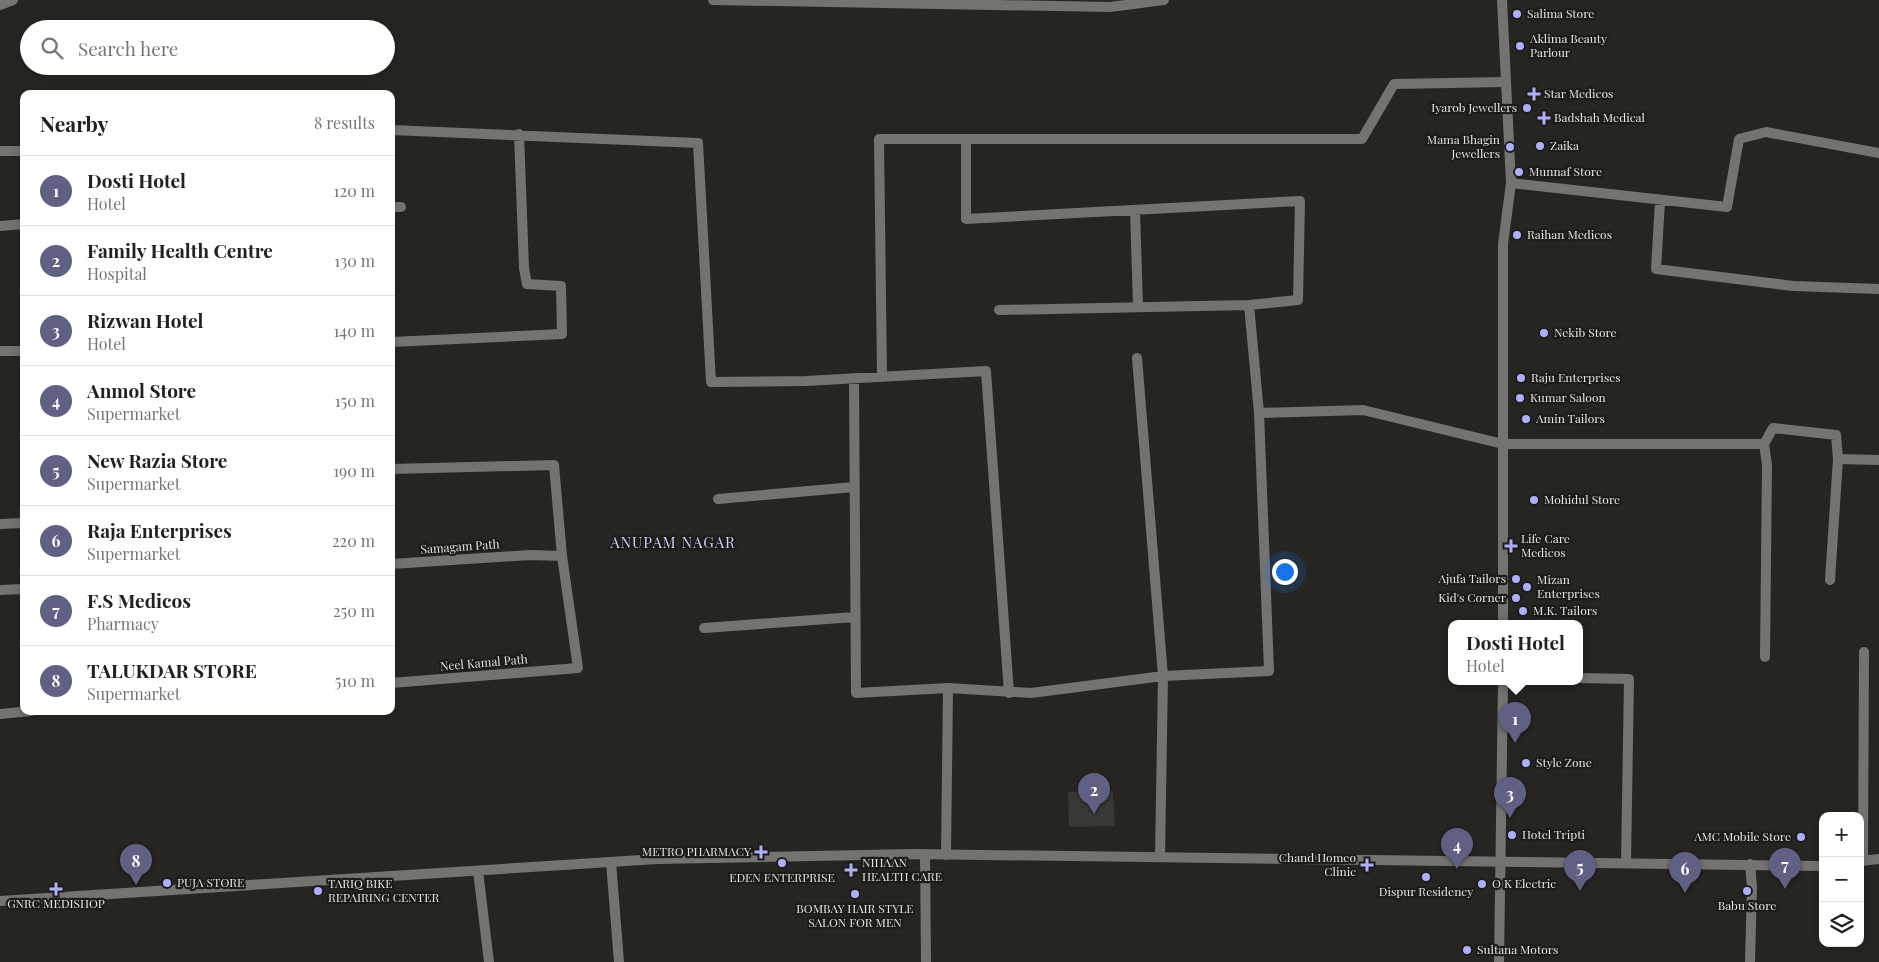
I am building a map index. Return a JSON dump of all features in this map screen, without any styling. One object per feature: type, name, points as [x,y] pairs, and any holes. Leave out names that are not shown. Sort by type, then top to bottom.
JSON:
[{"type":"street","points":[[0,5],[13,0]]},
{"type":"street","points":[[713,0],[1110,7],[1164,0]]},
{"type":"street","points":[[1502,0],[1511,183],[1503,244],[1503,620]]},
{"type":"street","points":[[882,376],[879,139],[1362,139],[1394,84],[1506,82]]},
{"type":"street","points":[[395,130],[698,143],[711,382],[854,378],[986,371],[1009,693]]},
{"type":"street","points":[[1511,183],[1727,207],[1739,139],[1766,132],[1879,153]]},
{"type":"street","points":[[395,342],[562,334],[561,286],[527,284],[524,268],[518,134]]},
{"type":"street","points":[[966,139],[966,219],[1300,201],[1298,300],[1249,305],[999,310]]},
{"type":"street","points":[[0,151],[20,151]]},
{"type":"street","points":[[1660,201],[1656,269],[1794,286],[1879,289]]},
{"type":"street","points":[[1135,210],[1138,306]]},
{"type":"street","points":[[0,226],[20,224]]},
{"type":"street","points":[[854,378],[856,693],[948,688],[1031,693],[1163,676],[1269,671],[1259,413],[1249,305]]},
{"type":"street","points":[[0,351],[20,351]]},
{"type":"street","points":[[1137,358],[1163,676],[1160,857]]},
{"type":"street","points":[[1259,413],[1363,410],[1503,444],[1764,444]]},
{"type":"street","points":[[1765,658],[1767,465],[1764,444],[1773,428],[1836,435],[1838,459],[1830,580]]},
{"type":"street","points":[[1838,459],[1879,460]]},
{"type":"street","points":[[395,469],[554,465],[562,556]]},
{"type":"street","points":[[718,499],[854,487]]},
{"type":"street","points":[[0,524],[20,523]]},
{"type":"street","name":"Samagam Path","points":[[395,564],[530,555],[562,556]]},
{"type":"street","name":"Neel Kamal Path","points":[[395,683],[578,668],[562,556]]},
{"type":"street","points":[[0,590],[20,589]]},
{"type":"street","points":[[704,628],[855,617]]},
{"type":"street","points":[[1862,857],[1864,652]]},
{"type":"street","points":[[1583,678],[1629,679],[1626,862]]},
{"type":"street","points":[[1498,962],[1503,685]]},
{"type":"street","points":[[946,855],[948,688]]},
{"type":"street","points":[[0,714],[20,712]]},
{"type":"street","points":[[925,854],[926,962]]},
{"type":"street","points":[[0,901],[667,858],[925,854],[1819,866]]},
{"type":"street","points":[[1864,861],[1879,859]]},
{"type":"street","points":[[612,862],[619,962]]},
{"type":"street","points":[[1750,864],[1752,887],[1750,962]]},
{"type":"street","points":[[478,871],[490,962]]},
{"type":"building","points":[[1113,791],[1115,826],[1069,827],[1068,792]]},
{"type":"place","name":"Salima Store","points":[[1517,14]]},
{"type":"place","name":"Aklima Beauty Parlour","points":[[1520,46]]},
{"type":"place","name":"Star Medicos","points":[[1534,94]]},
{"type":"place","name":"Iyarob Jewellers","points":[[1527,108]]},
{"type":"place","name":"Badshah Medical","points":[[1544,118]]},
{"type":"place","name":"Zaika","points":[[1540,146]]},
{"type":"place","name":"Mama Bhagin Jewellers","points":[[1510,147]]},
{"type":"place","name":"Munnaf Store","points":[[1519,172]]},
{"type":"place","name":"Raihan Medicos","points":[[1517,235]]},
{"type":"place","name":"Nekib Store","points":[[1544,333]]},
{"type":"place","name":"Raju Enterprises","points":[[1521,378]]},
{"type":"place","name":"Kumar Saloon","points":[[1520,398]]},
{"type":"place","name":"Amin Tailors","points":[[1526,419]]},
{"type":"place","name":"Mohidul Store","points":[[1534,500]]},
{"type":"place","name":"Life Care Medicos","points":[[1511,546]]},
{"type":"place","name":"Ajufa Tailors","points":[[1516,579]]},
{"type":"place","name":"Mizan Enterprises","points":[[1527,587]]},
{"type":"place","name":"Kid's Corner","points":[[1516,598]]},
{"type":"place","name":"M.K. Tailors","points":[[1523,611]]},
{"type":"place","name":"Dosti Hotel","points":[[1515,743]]},
{"type":"place","name":"Style Zone","points":[[1526,763]]},
{"type":"place","name":"Family Health Centre","points":[[1094,814]]},
{"type":"place","name":"Rizwan Hotel","points":[[1510,818]]},
{"type":"place","name":"Hotel Tripti","points":[[1512,835]]},
{"type":"place","name":"AMC Mobile Store","points":[[1801,837]]},
{"type":"place","name":"METRO PHARMACY","points":[[761,852]]},
{"type":"place","name":"EDEN ENTERPRISE","points":[[782,863]]},
{"type":"place","name":"Chand Homeo Clinic","points":[[1367,865]]},
{"type":"place","name":"Anmol Store","points":[[1457,869]]},
{"type":"place","name":"NIHAAN HEALTH CARE","points":[[851,870]]},
{"type":"place","name":"Dispur Residency","points":[[1426,877]]},
{"type":"place","name":"PUJA STORE","points":[[167,883]]},
{"type":"place","name":"O K Electric","points":[[1482,884]]},
{"type":"place","name":"TALUKDAR STORE","points":[[136,885]]},
{"type":"place","name":"GNRC MEDISHOP","points":[[56,889]]},
{"type":"place","name":"F.S Medicos","points":[[1785,889]]},
{"type":"place","name":"TARIQ BIKE REPAIRING CENTER","points":[[318,891]]},
{"type":"place","name":"New Razia Store","points":[[1580,891]]},
{"type":"place","name":"Babu Store","points":[[1747,891]]},
{"type":"place","name":"Raja Enterprises","points":[[1685,893]]},
{"type":"place","name":"BOMBAY HAIR STYLE SALON FOR MEN","points":[[855,894]]},
{"type":"place","name":"Sultana Motors","points":[[1467,950]]},
{"type":"district","name":"ANUPAM NAGAR","points":[[673,543]]}]
